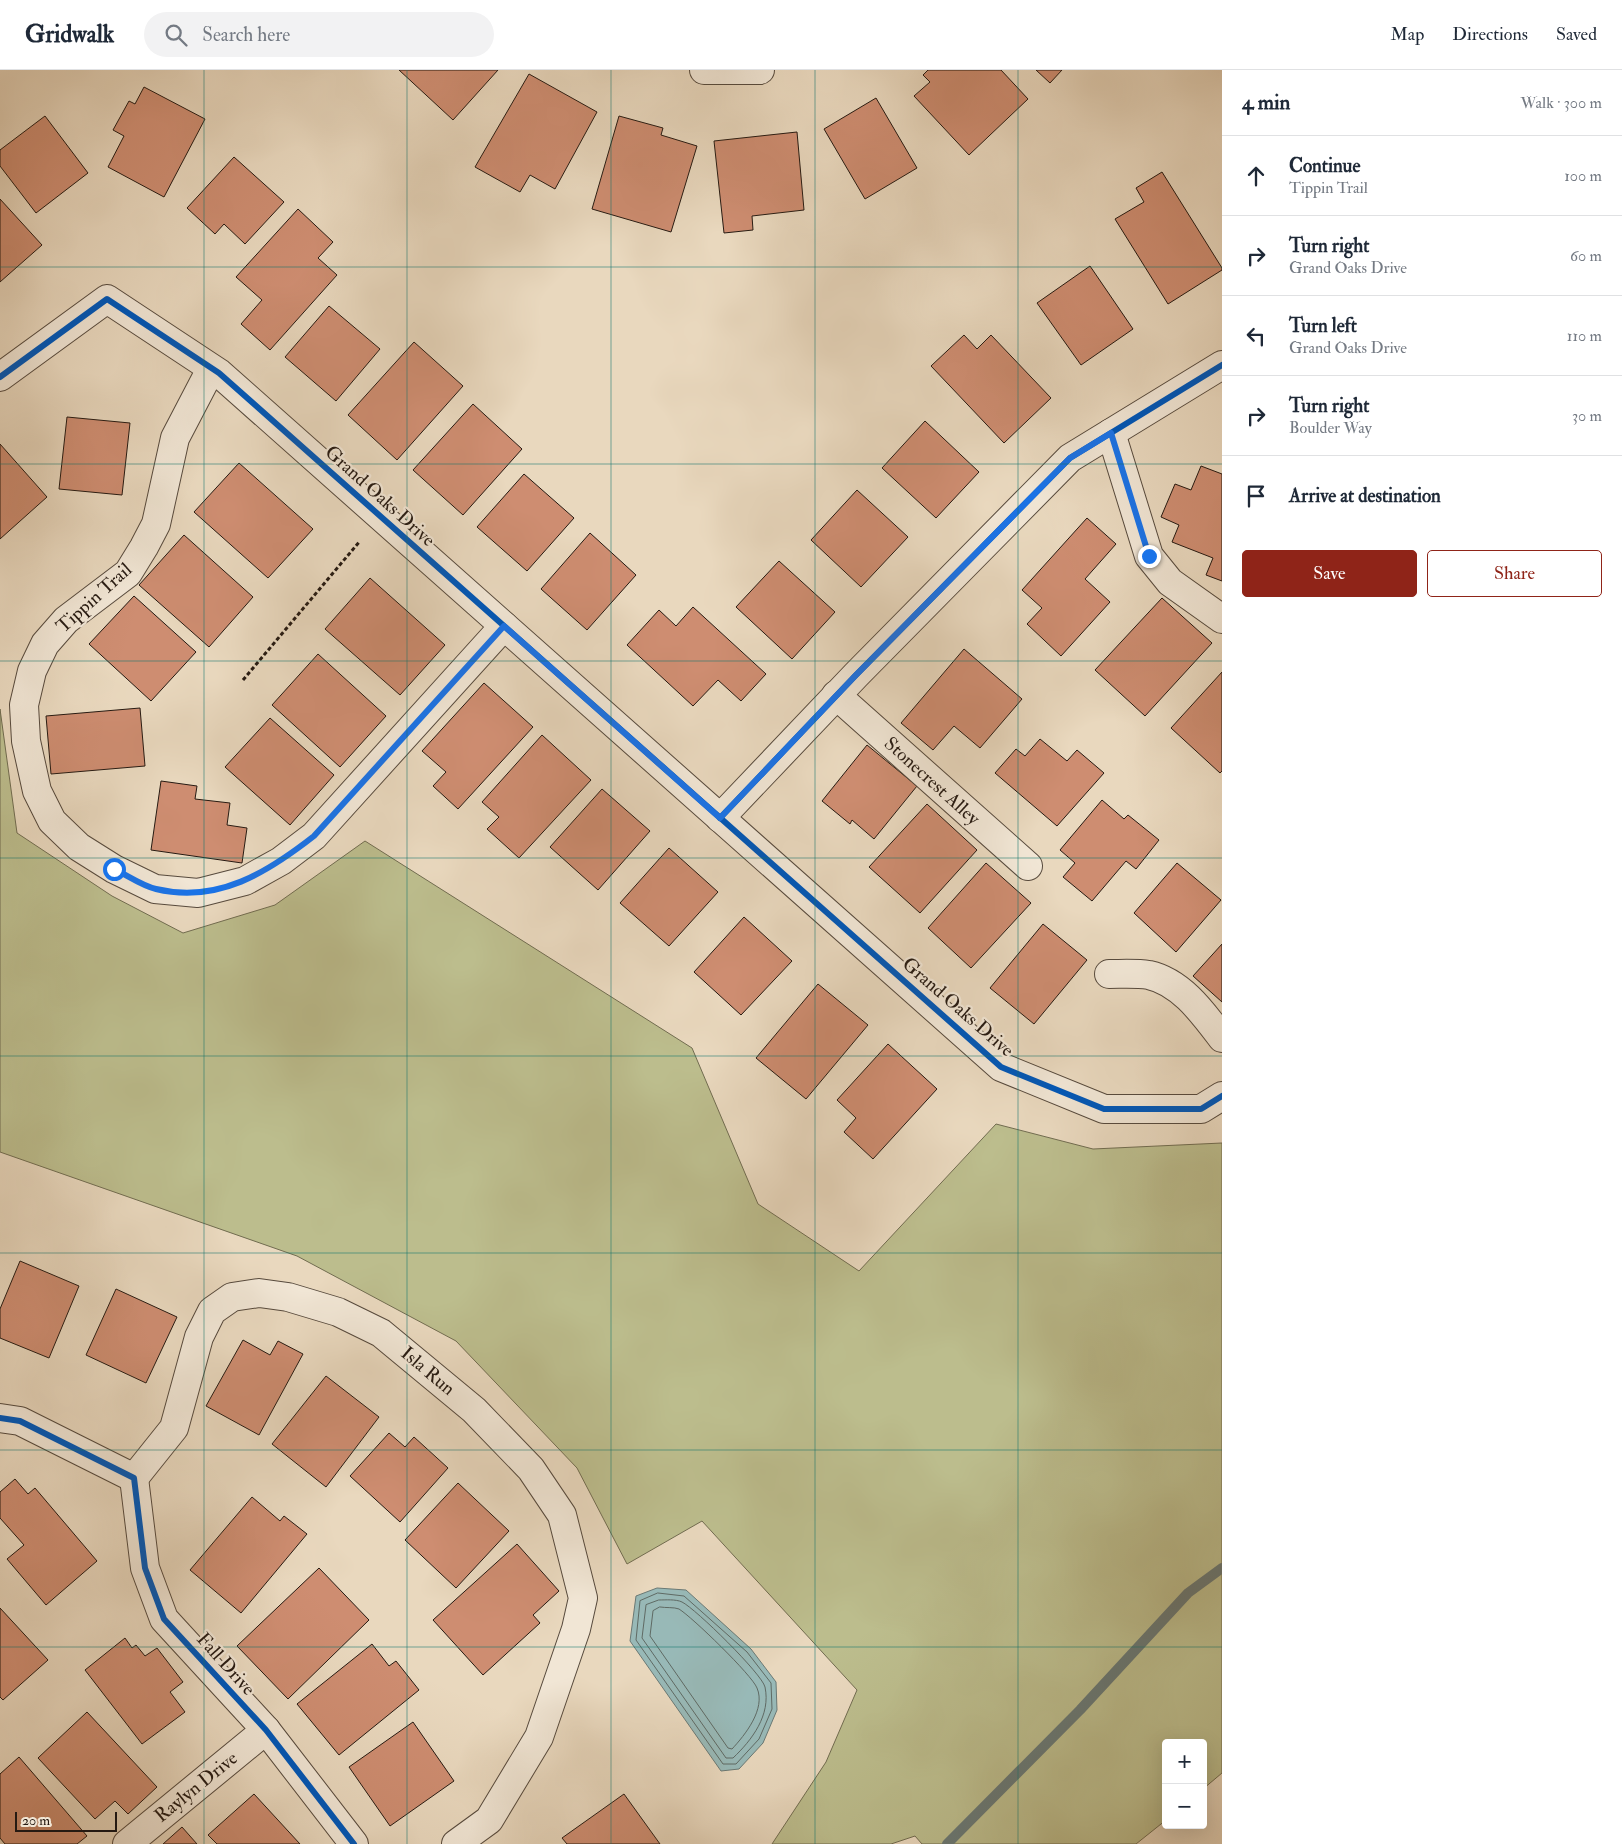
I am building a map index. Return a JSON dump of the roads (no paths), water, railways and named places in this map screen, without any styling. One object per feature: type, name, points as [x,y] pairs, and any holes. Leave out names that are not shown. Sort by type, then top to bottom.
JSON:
[{"type":"street","points":[[704,70],[760,70]]},
{"type":"street","name":"Grand Oaks Drive","points":[[0,377],[107,299],[211,369],[381,517],[1001,1067],[1104,1109],[1201,1109],[1222,1096]]},
{"type":"street","points":[[720,818],[836,696],[1070,458],[1222,365]]},
{"type":"street","name":"Tippin Trail","points":[[211,369],[175,438],[156,524],[144,547],[128,573],[66,620],[45,644],[32,671],[24,705],[26,741],[36,791],[52,821],[80,848],[114,869],[155,889],[198,893],[245,882],[281,861],[314,836],[504,626]]},
{"type":"street","points":[[1111,433],[1149,556],[1170,582],[1222,619]]},
{"type":"street","name":"Stonecrest Alley","points":[[836,696],[1028,866]]},
{"type":"street","points":[[1109,974],[1149,975],[1180,989],[1204,1014],[1222,1038]]},
{"type":"street","name":"Isla Run","points":[[134,1478],[174,1428],[199,1337],[212,1311],[232,1297],[259,1293],[288,1297],[338,1312],[382,1333],[474,1410],[531,1469],[562,1515],[583,1598],[576,1629],[539,1737],[489,1820],[456,1844]]},
{"type":"street","points":[[0,1418],[20,1421],[134,1478]]},
{"type":"street","name":"Fall Drive","points":[[134,1478],[145,1568],[164,1619],[266,1730],[354,1844]]},
{"type":"street","name":"Raylyn Drive","points":[[127,1844],[266,1730]]},
{"type":"water","points":[[657,1588],[686,1590],[751,1649],[776,1682],[777,1710],[763,1743],[739,1769],[721,1771],[630,1641],[636,1596]]},
{"type":"waterway","points":[[947,1844],[1080,1710],[1188,1593],[1222,1568]]}]
